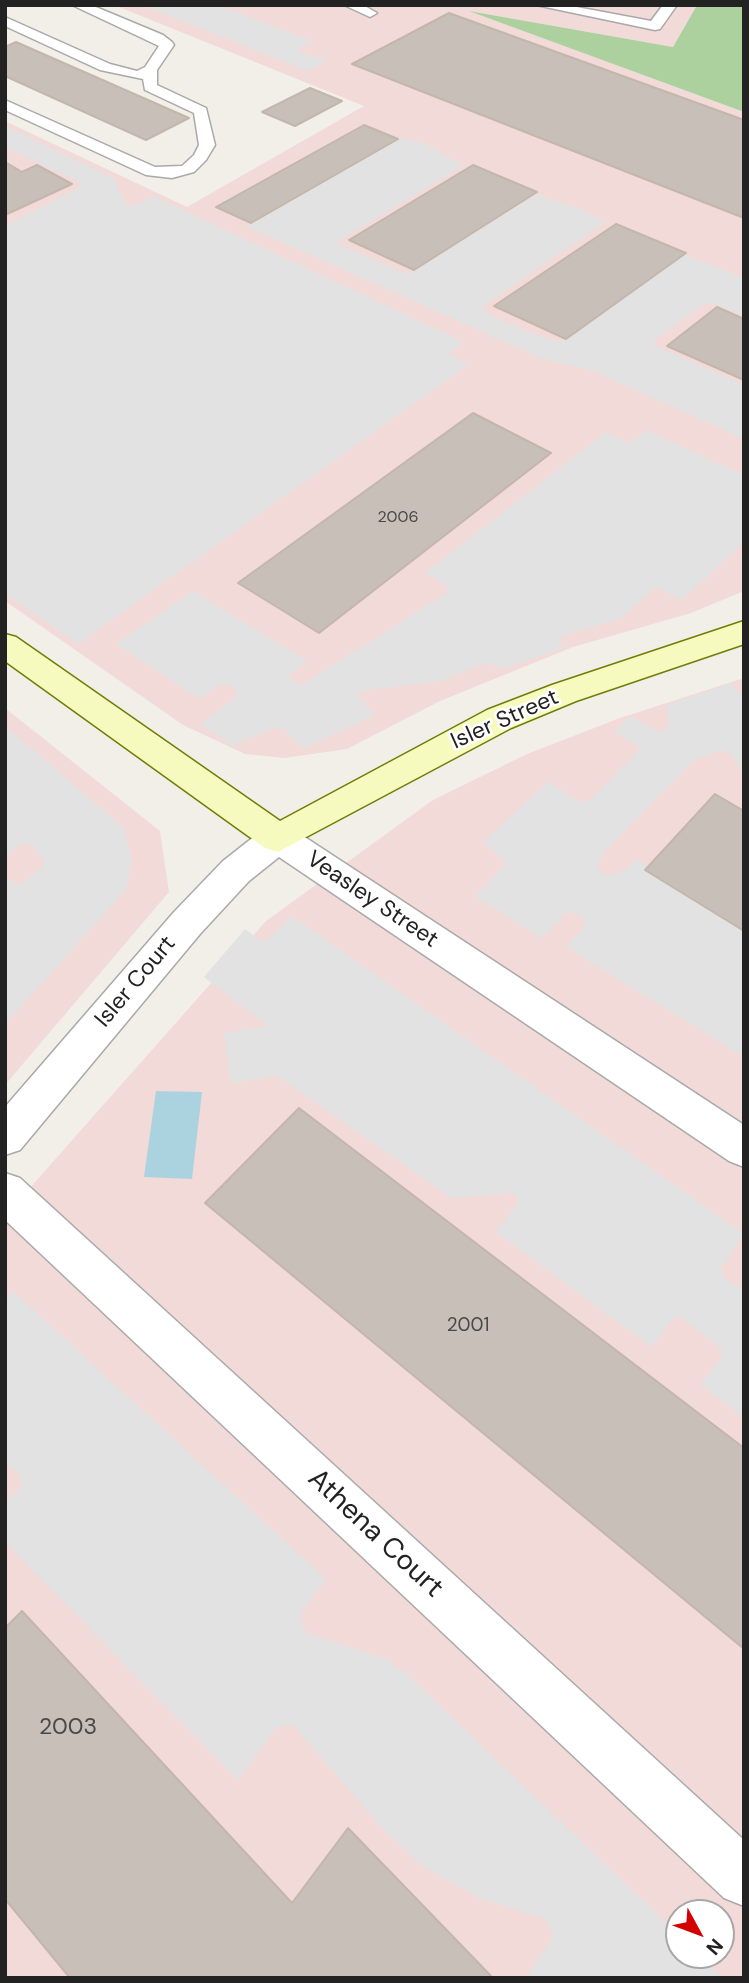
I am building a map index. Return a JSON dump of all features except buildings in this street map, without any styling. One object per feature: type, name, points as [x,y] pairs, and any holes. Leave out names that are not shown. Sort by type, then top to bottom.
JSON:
[{"type":"street","name":"Isler Street","points":[[278,838],[499,719],[564,693],[744,632]]},
{"type":"street","name":"Veasley Street","points":[[5,645],[278,838],[744,1148]]},
{"type":"street","name":"Isler Court","points":[[5,1137],[187,923],[236,871],[278,838]]},
{"type":"street","name":"Athena Court","points":[[5,1192],[744,1878]]},
{"type":"lane","points":[[5,104],[152,172],[172,173],[188,169],[201,158],[207,145],[202,131],[201,111],[150,87],[150,71],[167,45],[158,38],[79,5]]},
{"type":"lane","points":[[351,5],[370,13]]},
{"type":"lane","points":[[542,5],[655,26],[670,5]]},
{"type":"lane","points":[[5,21],[105,67],[138,76],[150,71]]},
{"type":"shaded area","points":[[114,5],[697,5],[673,47],[474,12],[744,112],[744,591],[691,613],[573,647],[440,701],[347,749],[284,758],[245,754],[183,725],[5,601],[5,121],[187,207],[364,106]]},
{"type":"shaded area","points":[[142,5],[218,5],[312,41],[299,48],[299,51],[327,61],[308,71]]},
{"type":"shaded area","points":[[5,126],[113,178],[126,204],[135,206],[153,196],[464,342],[449,353],[468,365],[78,644],[5,594],[5,226],[80,187],[79,182],[5,147]]},
{"type":"shaded area","points":[[400,138],[426,144],[463,166],[340,240],[339,245],[407,274],[537,194],[583,210],[605,222],[483,306],[483,310],[504,322],[551,340],[561,341],[680,253],[744,278],[744,316],[714,304],[704,304],[653,341],[656,346],[744,385],[744,439],[593,371],[543,359],[246,226]]},
{"type":"shaded area","points":[[646,430],[744,475],[744,542],[682,600],[656,587],[620,619],[562,636],[559,643],[564,648],[505,668],[485,663],[443,681],[360,691],[358,696],[375,715],[303,749],[283,729],[275,728],[233,746],[200,724],[236,697],[236,690],[226,684],[219,685],[200,699],[116,644],[193,591],[307,661],[289,675],[295,684],[303,684],[447,593],[447,586],[425,573],[606,432],[626,442],[632,441]]},
{"type":"shaded area","points":[[744,678],[744,1978],[5,1978],[5,1216],[266,921],[433,800],[527,754],[620,718]]},
{"type":"shaded area","points":[[731,683],[744,698],[744,776],[732,755],[721,750],[693,761],[605,851],[597,867],[602,874],[614,875],[624,871],[636,859],[744,925],[744,1057],[566,947],[585,926],[583,918],[576,913],[567,913],[541,938],[475,896],[507,863],[483,842],[548,782],[580,802],[590,800],[639,750],[637,745],[614,732],[630,716],[660,732],[669,727],[666,705]]},
{"type":"shaded area","points":[[5,708],[160,831],[169,892],[5,1085]]},
{"type":"shaded area","points":[[5,726],[123,827],[132,859],[126,890],[5,1024],[5,878],[21,885],[44,865],[42,857],[32,845],[21,844],[5,856]]},
{"type":"shaded area","points":[[292,916],[744,1234],[722,1267],[722,1276],[744,1291],[744,1418],[701,1385],[722,1356],[719,1346],[680,1317],[673,1319],[651,1347],[496,1232],[519,1201],[513,1193],[451,1198],[278,1076],[231,1083],[224,1033],[268,1026],[204,977],[245,929],[264,943]]},
{"type":"shaded area","points":[[13,1291],[326,1579],[301,1612],[301,1625],[308,1634],[384,1658],[409,1676],[665,1922],[665,1969],[715,1969],[724,1978],[526,1978],[554,1935],[545,1919],[479,1898],[422,1866],[382,1828],[293,1725],[277,1727],[238,1780],[5,1542],[5,1503],[22,1485],[21,1476],[5,1463],[5,1300]]},
{"type":"green space","points":[[697,5],[744,5],[744,112],[469,11],[673,47]]},
{"type":"water","points":[[156,1091],[202,1092],[192,1179],[144,1177]]}]
